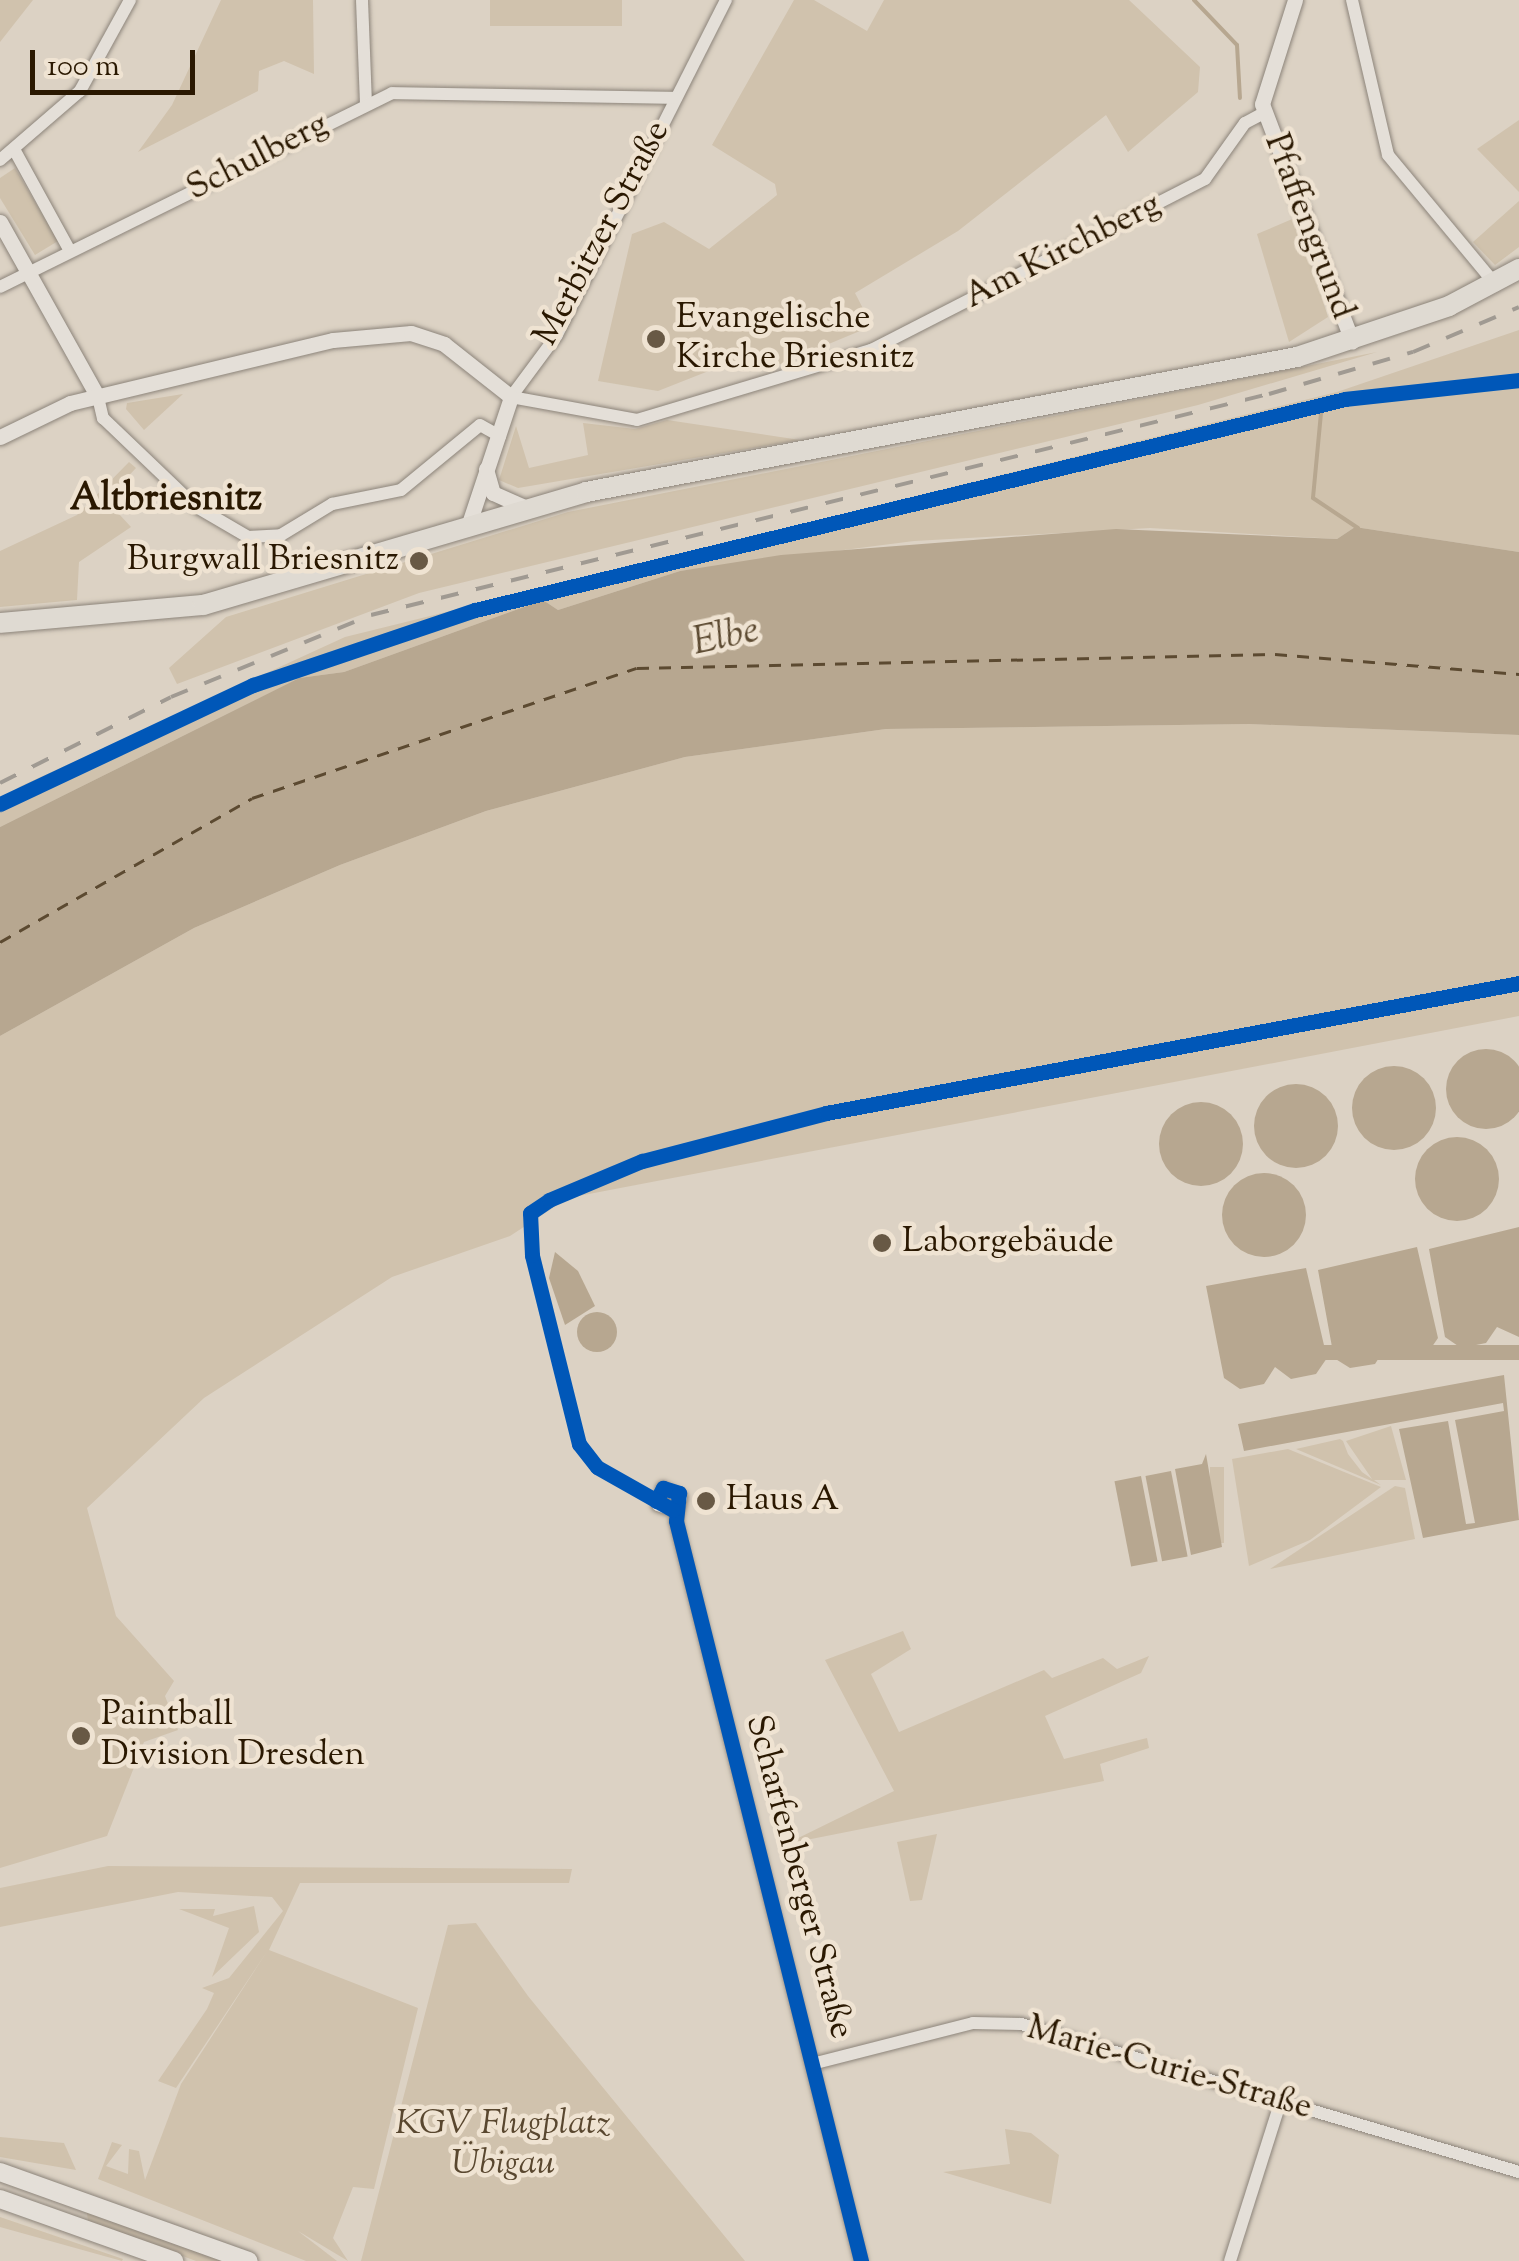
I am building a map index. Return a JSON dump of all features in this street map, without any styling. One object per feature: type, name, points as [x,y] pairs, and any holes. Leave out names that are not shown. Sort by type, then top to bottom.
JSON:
[{"type":"main road","points":[[0,623],[203,605],[524,507],[1352,341],[1496,284],[1519,269]]},
{"type":"main road","points":[[0,2172],[249,2261]]},
{"type":"main road","points":[[0,2200],[174,2261]]},
{"type":"street","points":[[0,160],[80,91],[130,0]]},
{"type":"street","points":[[362,0],[366,103]]},
{"type":"street","name":"Merbitzer Straße","points":[[468,526],[511,397],[557,335],[726,0]]},
{"type":"street","points":[[1264,113],[1262,84],[1294,0]]},
{"type":"street","points":[[1352,0],[1388,155],[1496,284]]},
{"type":"street","name":"Schulberg","points":[[0,287],[366,103],[411,89],[676,98]]},
{"type":"street","name":"Am Kirchberg","points":[[511,397],[622,421],[666,413],[897,338],[1190,187],[1264,113]]},
{"type":"street","name":"Pfaffengrund","points":[[1264,113],[1352,341]]},
{"type":"street","points":[[15,151],[70,251]]},
{"type":"street","points":[[0,222],[98,397],[103,418],[196,506],[248,537],[280,535],[332,504],[401,490],[480,425],[500,436]]},
{"type":"street","points":[[0,437],[98,397],[395,332],[444,344],[511,397]]},
{"type":"street","points":[[486,468],[493,492],[524,507]]},
{"type":"street","name":"Scharfenberger Straße","points":[[673,1510],[816,2063],[861,2261]]},
{"type":"street","name":"Marie-Curie-Straße","points":[[816,2063],[973,2023],[1021,2024],[1519,2172]]},
{"type":"street","points":[[1230,2261],[1281,2100]]},
{"type":"green space","points":[[0,0],[33,0],[0,42]]},
{"type":"green space","points":[[221,0],[313,0],[314,74],[284,61],[259,71],[258,91],[138,152],[172,105]]},
{"type":"green space","points":[[490,0],[622,0],[622,26],[490,26]]},
{"type":"green space","points":[[794,0],[814,0],[867,31],[884,0],[1129,0],[1200,67],[1198,92],[1128,152],[1106,115],[958,231],[855,293],[872,326],[766,370],[734,361],[658,391],[598,381],[632,234],[664,222],[709,249],[777,195],[775,184],[712,145]]},
{"type":"green space","points":[[1519,120],[1519,192],[1477,149]]},
{"type":"green space","points":[[15,168],[58,241],[35,255],[0,198],[0,178]]},
{"type":"green space","points":[[1519,201],[1519,247],[1495,265],[1473,242]]},
{"type":"green space","points":[[1297,217],[1328,317],[1289,342],[1257,234]]},
{"type":"green space","points":[[1519,330],[1519,552],[1355,527],[1337,539],[1150,528],[914,541],[680,571],[558,610],[543,600],[344,672],[299,678],[0,827],[0,799],[21,786],[345,637],[1337,392]]},
{"type":"green space","points":[[1377,352],[1198,405],[419,593],[177,684],[169,668],[226,617],[568,512]]},
{"type":"green space","points":[[183,394],[144,430],[126,409],[127,403]]},
{"type":"green space","points":[[667,420],[800,440],[518,488],[499,480],[516,426],[529,468],[588,455],[583,423],[635,429]]},
{"type":"green space","points":[[129,462],[136,468],[106,500],[131,527],[79,562],[77,600],[0,607],[0,551],[77,515]]},
{"type":"green space","points":[[1249,724],[1519,735],[1519,1016],[568,1198],[510,1236],[392,1277],[204,1398],[87,1508],[116,1616],[174,1681],[165,1696],[178,1730],[144,1742],[107,1836],[0,1868],[0,1036],[194,928],[340,865],[486,811],[685,757],[886,729]]},
{"type":"green space","points":[[1391,1426],[1406,1480],[1374,1480],[1381,1485],[1296,1449],[1340,1439],[1362,1472],[1372,1479],[1346,1441]]},
{"type":"green space","points":[[1288,1449],[1381,1487],[1310,1540],[1249,1566],[1232,1459]]},
{"type":"green space","points":[[1210,1467],[1224,1467],[1224,1543],[1210,1543]]},
{"type":"green space","points":[[1395,1486],[1405,1488],[1415,1539],[1270,1569]]},
{"type":"green space","points":[[903,1631],[911,1649],[871,1674],[899,1732],[1044,1670],[1052,1678],[1103,1658],[1117,1669],[1149,1656],[1141,1673],[1045,1716],[1064,1759],[1147,1738],[1149,1748],[1100,1764],[1104,1781],[786,1844],[894,1791],[825,1660]]},
{"type":"green space","points":[[937,1834],[922,1900],[910,1901],[897,1842]]},
{"type":"green space","points":[[108,1866],[572,1869],[569,1883],[300,1883],[269,1950],[418,2008],[374,2189],[353,2187],[333,2238],[348,2261],[298,2231],[337,2261],[306,2261],[98,2179],[112,2142],[122,2145],[106,2166],[128,2174],[129,2149],[139,2151],[145,2180],[181,2084],[268,1950],[176,2088],[158,2081],[207,2009],[214,1993],[202,1988],[229,1978],[283,1911],[272,1897],[178,1892],[0,1927],[0,1888]]},
{"type":"green space","points":[[254,1906],[259,1932],[212,1977],[229,1928],[179,1909],[215,1909],[213,1916]]},
{"type":"green space","name":"KGV Flugplatz Übigau","points":[[476,1923],[528,1996],[745,2261],[361,2261],[448,1925]]},
{"type":"green space","points":[[1005,2129],[1031,2133],[1059,2155],[1051,2204],[943,2172],[1010,2164]]},
{"type":"green space","points":[[0,2137],[64,2143],[76,2170],[0,2157]]},
{"type":"green space","points":[[86,2206],[235,2261],[196,2261],[88,2221]]},
{"type":"green space","points":[[0,2217],[123,2259],[0,2227]]},
{"type":"water","name":"Elbe","points":[[1355,527],[1519,552],[1519,735],[1249,724],[886,729],[685,757],[486,811],[340,865],[194,928],[0,1036],[0,827],[299,678],[344,672],[543,600],[558,610],[680,571],[781,555],[1116,529],[1337,539]]},
{"type":"water","points":[[1486,1049],[1501,1052],[1514,1061],[1523,1074],[1523,1104],[1514,1117],[1501,1126],[1486,1129],[1471,1126],[1458,1117],[1449,1104],[1446,1089],[1449,1074],[1458,1061],[1471,1052]]},
{"type":"water","points":[[1394,1066],[1410,1069],[1424,1078],[1433,1092],[1433,1124],[1424,1138],[1410,1147],[1394,1150],[1378,1147],[1364,1138],[1355,1124],[1352,1108],[1355,1092],[1364,1078],[1378,1069]]},
{"type":"water","points":[[1288,1084],[1304,1084],[1320,1091],[1331,1102],[1338,1126],[1335,1142],[1326,1156],[1304,1168],[1288,1168],[1272,1161],[1261,1150],[1254,1134],[1254,1118],[1261,1102],[1272,1091]]},
{"type":"water","points":[[1201,1102],[1217,1105],[1231,1114],[1240,1128],[1240,1160],[1231,1174],[1217,1183],[1201,1186],[1185,1183],[1171,1174],[1162,1160],[1159,1144],[1162,1128],[1171,1114],[1185,1105]]},
{"type":"water","points":[[1457,1137],[1473,1140],[1492,1156],[1499,1179],[1496,1195],[1480,1214],[1457,1221],[1441,1218],[1422,1202],[1415,1179],[1418,1163],[1434,1144]]},
{"type":"water","points":[[1264,1173],[1280,1176],[1294,1185],[1303,1199],[1303,1231],[1294,1245],[1280,1254],[1264,1257],[1248,1254],[1234,1245],[1225,1231],[1222,1215],[1225,1199],[1234,1185],[1248,1176]]},
{"type":"water","points":[[1519,1227],[1519,1337],[1497,1327],[1486,1343],[1461,1348],[1445,1337],[1429,1249]]},
{"type":"water","points":[[1417,1247],[1438,1338],[1427,1354],[1402,1359],[1386,1347],[1375,1364],[1350,1368],[1334,1358],[1318,1270]]},
{"type":"water","points":[[555,1252],[578,1271],[595,1306],[565,1325],[549,1278]]},
{"type":"water","points":[[1306,1268],[1327,1358],[1316,1374],[1291,1379],[1275,1367],[1264,1384],[1240,1389],[1224,1378],[1206,1286]]},
{"type":"water","points":[[597,1312],[611,1318],[617,1332],[611,1346],[597,1352],[583,1346],[577,1332],[583,1318]]},
{"type":"water","points":[[1251,1345],[1519,1345],[1519,1360],[1251,1360]]},
{"type":"water","points":[[1504,1375],[1519,1520],[1423,1538],[1399,1429],[1448,1421],[1466,1524],[1475,1523],[1455,1420],[1504,1411],[1503,1403],[1244,1451],[1238,1424]]},
{"type":"water","points":[[1206,1454],[1222,1547],[1191,1555],[1175,1469],[1202,1464]]},
{"type":"water","points":[[1171,1471],[1188,1556],[1162,1561],[1145,1476]]},
{"type":"water","points":[[1141,1476],[1158,1561],[1131,1567],[1114,1481]]},
{"type":"waterway","points":[[1194,0],[1237,45],[1240,98]]},
{"type":"waterway","points":[[1321,413],[1313,498],[1358,528]]},
{"type":"ferry route","points":[[0,942],[252,798],[637,668],[1275,654],[1519,674]]},
{"type":"railway","points":[[0,783],[171,697],[371,615],[1269,394],[1413,352],[1519,307]]},
{"type":"cycle path","points":[[0,804],[253,685],[475,610],[1345,399],[1519,380]]},
{"type":"cycle path","points":[[673,1510],[597,1467],[579,1444],[532,1255],[530,1213],[549,1200],[642,1161],[826,1113],[1519,983]]},
{"type":"cycle path","points":[[656,1501],[663,1488],[679,1493],[676,1521],[861,2261]]},
{"type":"place","name":"Evangelische Kirche Briesnitz","points":[[656,339]]},
{"type":"place","name":"Burgwall Briesnitz","points":[[419,561]]},
{"type":"place","name":"Laborgebäude","points":[[882,1243]]},
{"type":"place","name":"Haus A","points":[[706,1501]]},
{"type":"place","name":"Paintball Division Dresden","points":[[81,1736]]},
{"type":"district","name":"Altbriesnitz","points":[[166,501]]}]
